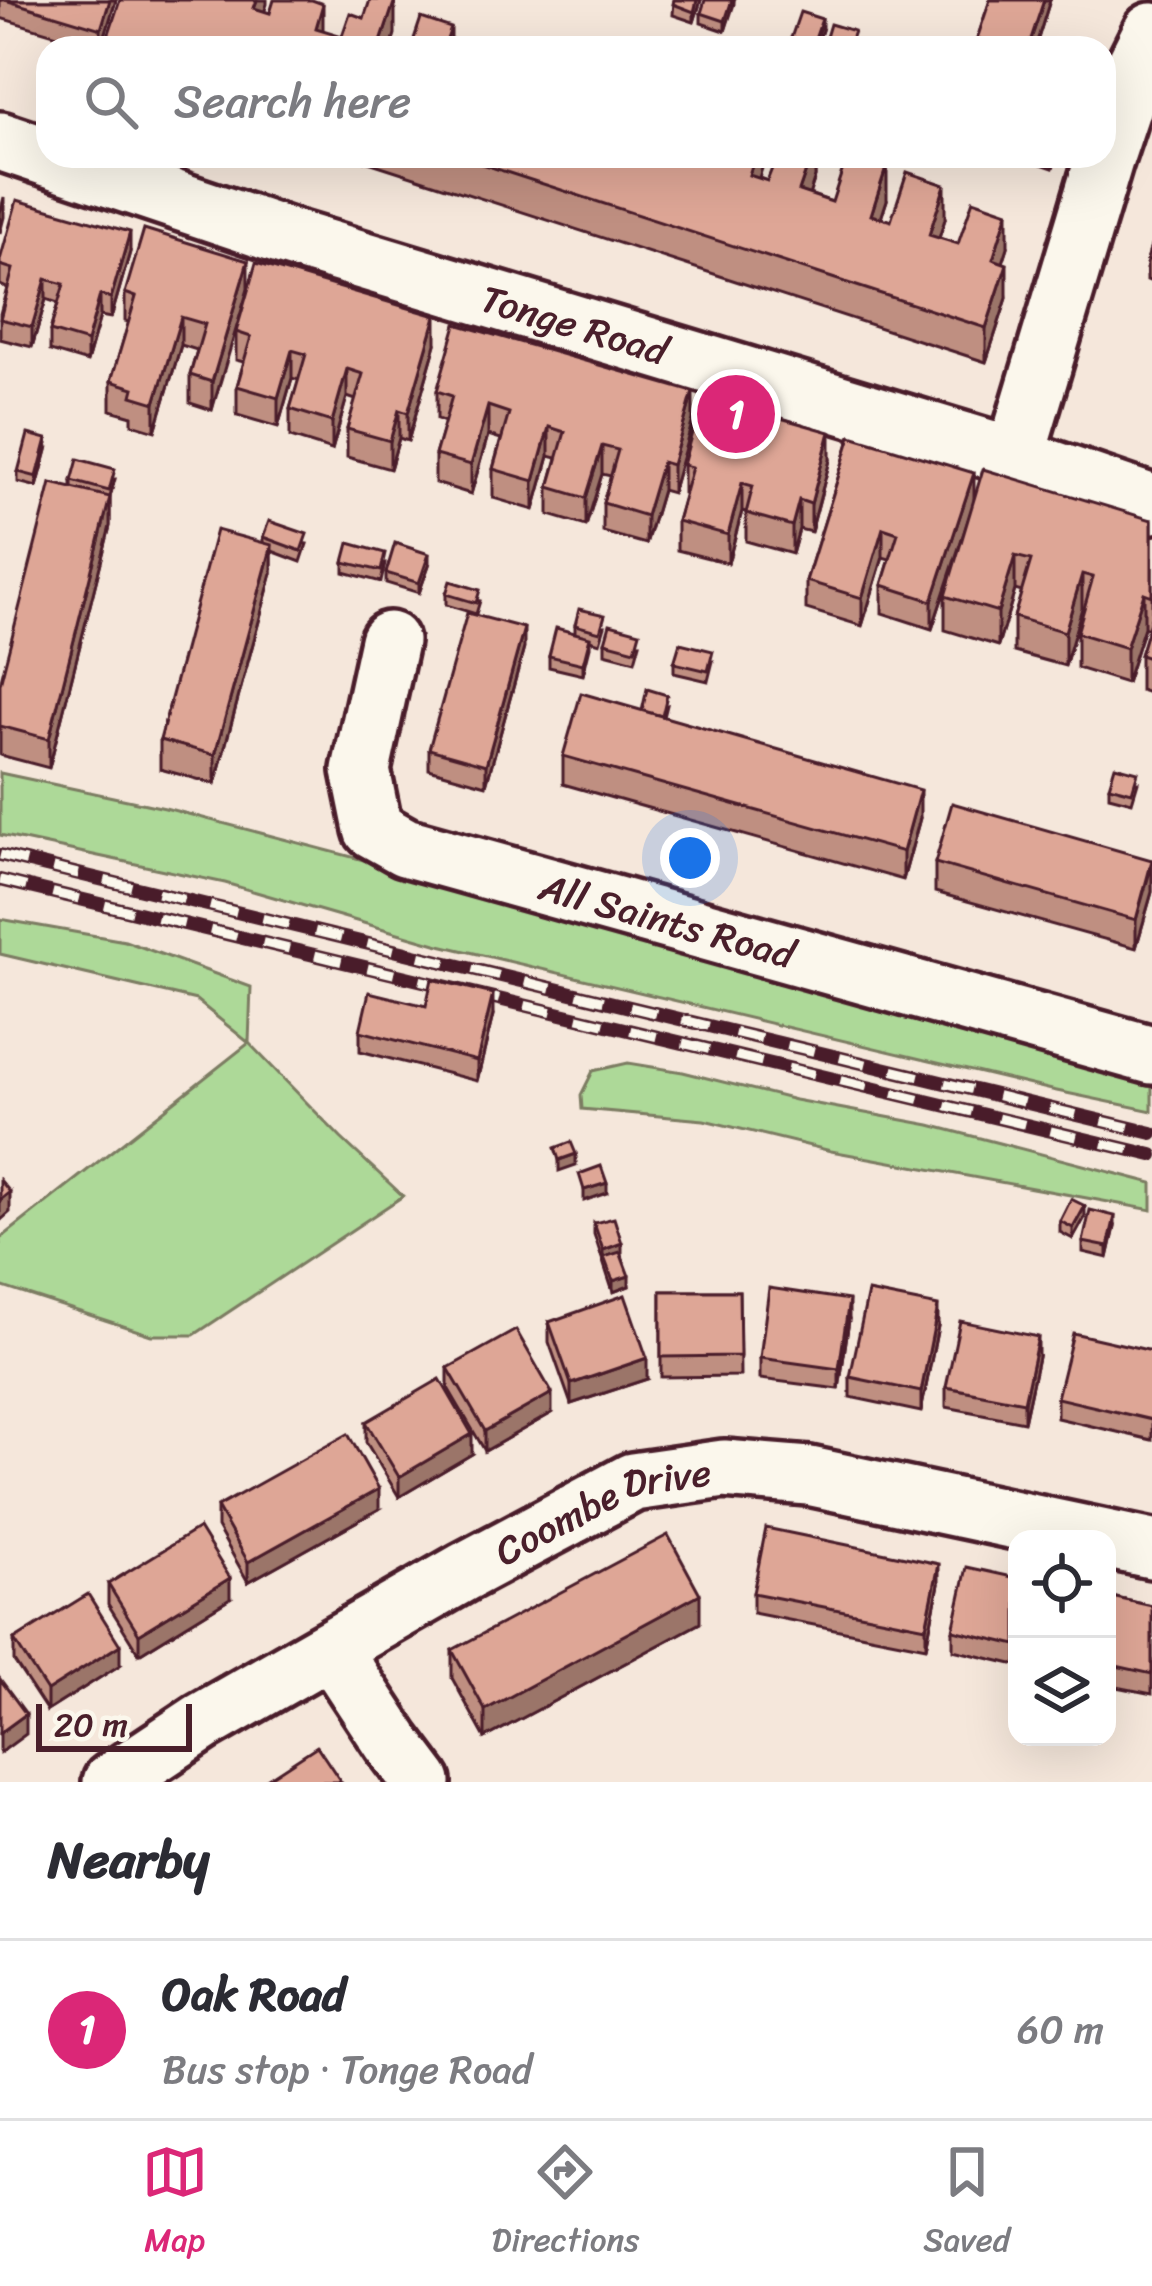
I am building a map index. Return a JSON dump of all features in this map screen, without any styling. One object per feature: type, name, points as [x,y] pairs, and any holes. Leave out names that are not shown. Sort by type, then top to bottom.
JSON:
[{"type":"street","points":[[1116,124],[1152,32]]},
{"type":"street","name":"Tonge Road","points":[[0,141],[36,153]]},
{"type":"street","name":"Tonge Road","points":[[80,168],[286,237],[1015,457],[1152,504]]},
{"type":"street","points":[[1015,457],[1102,168]]},
{"type":"street","name":"All Saints Road","points":[[389,640],[361,770],[373,829],[405,847],[1152,1055]]},
{"type":"street","name":"Coombe Drive","points":[[112,1782],[202,1722],[633,1482],[724,1469],[809,1476],[1152,1549]]},
{"type":"street","points":[[331,1649],[422,1782]]},
{"type":"green space","points":[[0,773],[165,808],[730,956],[1152,1078],[1152,1111],[436,944],[225,883],[0,835]]},
{"type":"green space","points":[[0,919],[125,941],[251,987],[249,1043],[196,1000],[0,954]]},
{"type":"green space","points":[[249,1043],[403,1196],[194,1335],[151,1335],[0,1286],[0,1239]]},
{"type":"green space","points":[[628,1063],[930,1125],[1152,1183],[1152,1210],[831,1151],[704,1120],[582,1109],[581,1095],[593,1071]]},
{"type":"building","points":[[5,0],[110,0],[101,29]]},
{"type":"building","points":[[120,0],[257,0],[254,8],[270,13],[274,0],[312,0],[323,4],[316,28],[342,36],[108,36]]},
{"type":"building","points":[[370,0],[395,0],[383,36],[342,36],[350,13],[364,18]]},
{"type":"building","points":[[674,0],[697,0],[694,12],[673,4]]},
{"type":"building","points":[[705,0],[732,0],[725,21],[701,13]]},
{"type":"building","points":[[990,0],[1044,0],[1032,36],[978,36]]},
{"type":"building","points":[[800,12],[822,19],[816,36],[792,36]]},
{"type":"building","points":[[421,18],[451,28],[448,36],[415,36]]},
{"type":"building","points":[[830,24],[854,31],[852,36],[826,36]]},
{"type":"building","points":[[494,168],[751,168],[749,175],[767,181],[772,168],[807,168],[799,191],[832,202],[843,168],[886,168],[871,215],[891,221],[907,172],[945,185],[929,235],[958,244],[973,200],[1008,212],[993,259],[1007,264],[986,328]]},
{"type":"building","points":[[17,200],[130,232],[111,298],[100,295],[87,342],[50,331],[64,284],[46,279],[32,327],[0,319],[13,269],[0,265],[0,260]]},
{"type":"building","points":[[144,229],[248,261],[212,382],[190,375],[205,324],[181,317],[155,403],[132,396],[134,388],[111,381],[136,297],[125,293]]},
{"type":"building","points":[[256,263],[436,316],[408,413],[399,410],[390,441],[347,429],[363,374],[347,369],[332,422],[290,409],[306,354],[292,350],[278,398],[237,386],[251,337],[236,332]]},
{"type":"building","points":[[456,324],[693,392],[672,465],[662,462],[646,516],[603,503],[618,450],[602,446],[586,498],[549,487],[565,432],[549,427],[534,481],[493,469],[509,413],[488,406],[471,465],[435,455],[452,396],[437,391]]},
{"type":"building","points":[[702,396],[830,432],[811,504],[799,500],[792,526],[746,513],[753,486],[742,483],[728,535],[677,521],[692,467],[683,465]]},
{"type":"building","points":[[28,434],[47,439],[37,477],[18,472]]},
{"type":"building","points":[[851,436],[974,473],[932,601],[882,585],[898,533],[883,528],[862,598],[806,581]]},
{"type":"building","points":[[78,459],[115,469],[109,491],[72,481]]},
{"type":"building","points":[[983,469],[1152,520],[1152,596],[1144,593],[1126,648],[1077,633],[1093,577],[1082,574],[1065,632],[1014,617],[1031,560],[1015,556],[998,612],[945,596]]},
{"type":"building","points":[[51,483],[110,497],[49,739],[0,726],[0,684]]},
{"type":"building","points":[[269,521],[307,534],[301,551],[263,537]]},
{"type":"building","points":[[216,530],[272,545],[215,755],[160,740]]},
{"type":"building","points":[[349,543],[385,553],[381,571],[344,562]]},
{"type":"building","points":[[395,543],[429,554],[419,583],[386,573]]},
{"type":"building","points":[[450,581],[480,590],[476,603],[446,594]]},
{"type":"building","points":[[579,609],[605,615],[600,632],[575,625]]},
{"type":"building","points":[[467,613],[524,628],[486,765],[429,749]]},
{"type":"building","points":[[1152,615],[1152,659],[1140,655]]},
{"type":"building","points":[[610,624],[640,632],[635,650],[605,642]]},
{"type":"building","points":[[556,628],[590,637],[583,664],[549,656]]},
{"type":"building","points":[[680,643],[713,651],[708,671],[674,663]]},
{"type":"building","points":[[647,689],[667,695],[662,716],[642,711]]},
{"type":"building","points":[[581,693],[920,790],[903,852],[563,756]]},
{"type":"building","points":[[1115,766],[1138,772],[1132,792],[1109,786]]},
{"type":"building","points":[[952,803],[1152,860],[1136,920],[935,863]]},
{"type":"building","points":[[432,979],[493,994],[477,1061],[360,1031],[369,992],[426,1006]]},
{"type":"building","points":[[571,1142],[576,1154],[559,1160],[555,1148]]},
{"type":"building","points":[[601,1166],[607,1183],[584,1190],[579,1174]]},
{"type":"building","points":[[0,1180],[10,1192],[0,1200]]},
{"type":"building","points":[[1071,1199],[1085,1206],[1073,1228],[1060,1221]]},
{"type":"building","points":[[1090,1210],[1115,1216],[1108,1247],[1083,1242]]},
{"type":"building","points":[[614,1218],[622,1243],[603,1250],[594,1223]]},
{"type":"building","points":[[620,1252],[629,1276],[613,1281],[604,1257]]},
{"type":"building","points":[[769,1288],[849,1300],[839,1369],[760,1358]]},
{"type":"building","points":[[661,1291],[739,1291],[740,1356],[661,1357]]},
{"type":"building","points":[[868,1292],[938,1306],[921,1392],[850,1377]]},
{"type":"building","points":[[625,1295],[647,1358],[571,1384],[549,1322]]},
{"type":"building","points":[[960,1321],[1038,1337],[1024,1402],[946,1387]]},
{"type":"building","points":[[516,1330],[552,1393],[485,1431],[448,1368]]},
{"type":"building","points":[[1073,1333],[1152,1351],[1152,1420],[1057,1398]]},
{"type":"building","points":[[440,1379],[472,1434],[399,1477],[366,1422]]},
{"type":"building","points":[[348,1434],[379,1489],[248,1562],[217,1507]]},
{"type":"building","points":[[199,1528],[230,1578],[139,1634],[108,1584]]},
{"type":"building","points":[[766,1528],[939,1564],[926,1627],[753,1593]]},
{"type":"building","points":[[668,1535],[700,1594],[485,1710],[452,1650]]},
{"type":"building","points":[[967,1567],[1008,1576],[1008,1643],[953,1630]]},
{"type":"building","points":[[88,1594],[120,1645],[47,1691],[14,1640]]},
{"type":"building","points":[[1116,1598],[1152,1606],[1152,1674],[1116,1666]]},
{"type":"building","points":[[0,1679],[26,1714],[0,1733]]},
{"type":"building","points":[[317,1746],[341,1782],[262,1782]]},
{"type":"railway","points":[[0,855],[1152,1133]]},
{"type":"railway","points":[[0,880],[1152,1155]]},
{"type":"place","name":"Oak Road","points":[[736,414]]}]
